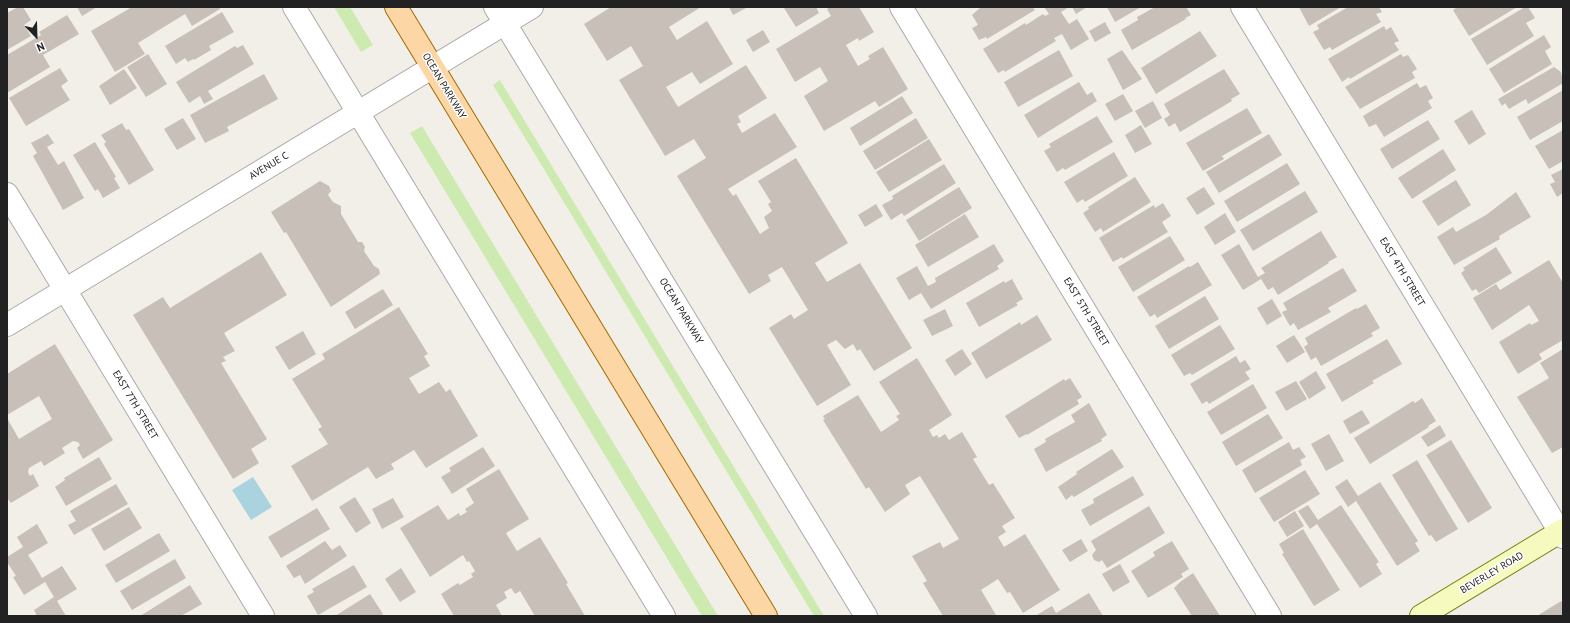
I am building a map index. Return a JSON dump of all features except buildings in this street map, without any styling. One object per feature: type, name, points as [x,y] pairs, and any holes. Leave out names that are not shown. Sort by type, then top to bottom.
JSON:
[{"type":"main road","name":"OCEAN PARKWAY","points":[[396,7],[766,616]]},
{"type":"street","points":[[294,7],[664,616]]},
{"type":"street","name":"AVENUE C","points":[[7,325],[433,67],[500,15],[532,7]]},
{"type":"street","name":"EAST 5TH STREET","points":[[901,7],[1270,616]]},
{"type":"street","name":"EAST 4TH STREET","points":[[1242,7],[1562,533]]},
{"type":"street","name":"OCEAN PARKWAY","points":[[500,15],[866,616]]},
{"type":"street","name":"EAST 7TH STREET","points":[[7,194],[263,616]]},
{"type":"street","name":"BEVERLEY ROAD","points":[[1422,616],[1562,533]]},
{"type":"green space","points":[[334,7],[350,7],[373,45],[361,52]]},
{"type":"green space","points":[[500,80],[824,616],[814,616],[493,85]]},
{"type":"green space","points":[[422,126],[718,616],[702,616],[410,133]]},
{"type":"water","points":[[253,477],[272,507],[251,520],[232,490]]}]
